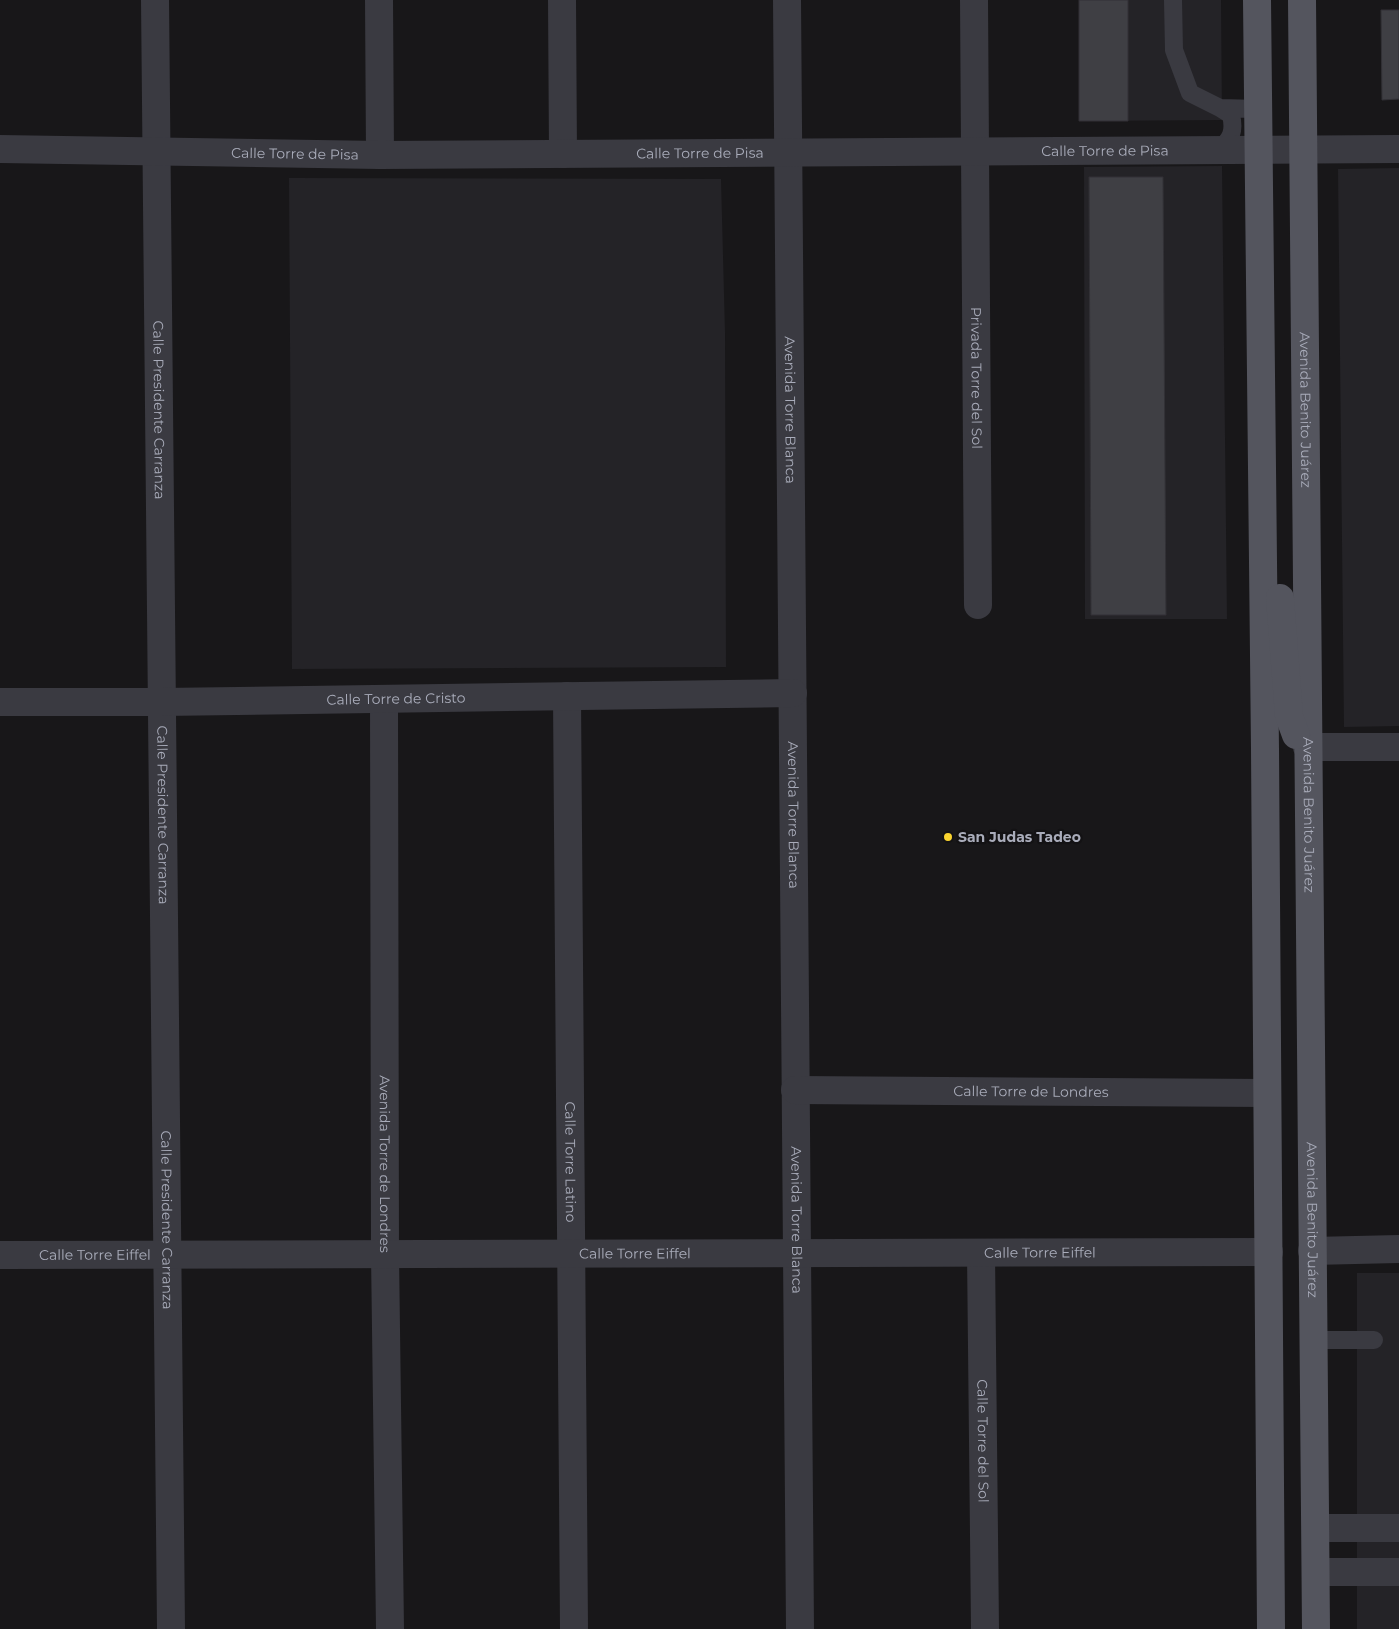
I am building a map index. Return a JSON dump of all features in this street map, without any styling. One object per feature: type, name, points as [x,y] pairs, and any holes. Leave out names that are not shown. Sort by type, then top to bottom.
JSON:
[{"type":"main road","points":[[1257,0],[1263,515],[1271,1629]]},
{"type":"main road","name":"Avenida Benito Juárez","points":[[1302,0],[1316,1629]]},
{"type":"main road","points":[[1263,515],[1275,559],[1279,584],[1289,716],[1297,738],[1307,747]]},
{"type":"street","name":"Calle Presidente Carranza","points":[[156,0],[171,1629]]},
{"type":"street","points":[[379,0],[380,154]]},
{"type":"street","points":[[562,0],[563,154]]},
{"type":"street","name":"Avenida Torre Blanca","points":[[787,0],[793,693],[795,1253],[800,1629]]},
{"type":"street","name":"Privada Torre del Sol","points":[[974,0],[978,605]]},
{"type":"street","name":"Calle Torre de Pisa","points":[[0,149],[380,154],[1399,149]]},
{"type":"street","name":"Calle Torre de Cristo","points":[[0,702],[162,702],[793,693]]},
{"type":"street","name":"Calle Torre Latino","points":[[567,696],[574,1629]]},
{"type":"street","name":"Avenida Torre de Londres","points":[[384,699],[385,1254],[390,1629]]},
{"type":"street","points":[[1307,747],[1399,747]]},
{"type":"street","name":"Calle Torre de Londres","points":[[795,1090],[1267,1093]]},
{"type":"street","points":[[1312,1251],[1399,1250]]},
{"type":"street","name":"Calle Torre Eiffel","points":[[0,1256],[1269,1252]]},
{"type":"street","name":"Calle Torre del Sol","points":[[980,1253],[985,1629]]},
{"type":"street","points":[[1316,1528],[1399,1528]]},
{"type":"street","points":[[1316,1572],[1399,1572]]},
{"type":"lane","points":[[1173,0],[1174,50],[1190,93],[1231,115],[1234,127],[1230,140],[1219,150]]},
{"type":"lane","points":[[1220,108],[1258,109]]},
{"type":"lane","points":[[1313,1340],[1374,1340]]},
{"type":"shaded area","points":[[1079,0],[1221,0],[1222,120],[1079,121]]},
{"type":"shaded area","points":[[1222,166],[1227,619],[1085,619],[1084,167]]},
{"type":"shaded area","points":[[1399,168],[1399,726],[1344,727],[1338,169]]},
{"type":"shaded area","points":[[289,178],[721,179],[725,332],[726,667],[292,669]]},
{"type":"shaded area","points":[[1357,1273],[1399,1273],[1399,1629],[1357,1629]]},
{"type":"building","points":[[1079,0],[1128,0],[1128,121],[1079,121]]},
{"type":"building","points":[[1381,10],[1399,10],[1399,99],[1382,100]]},
{"type":"building","points":[[1089,177],[1163,177],[1166,615],[1091,615]]},
{"type":"place","name":"San Judas Tadeo","points":[[948,837]]}]
